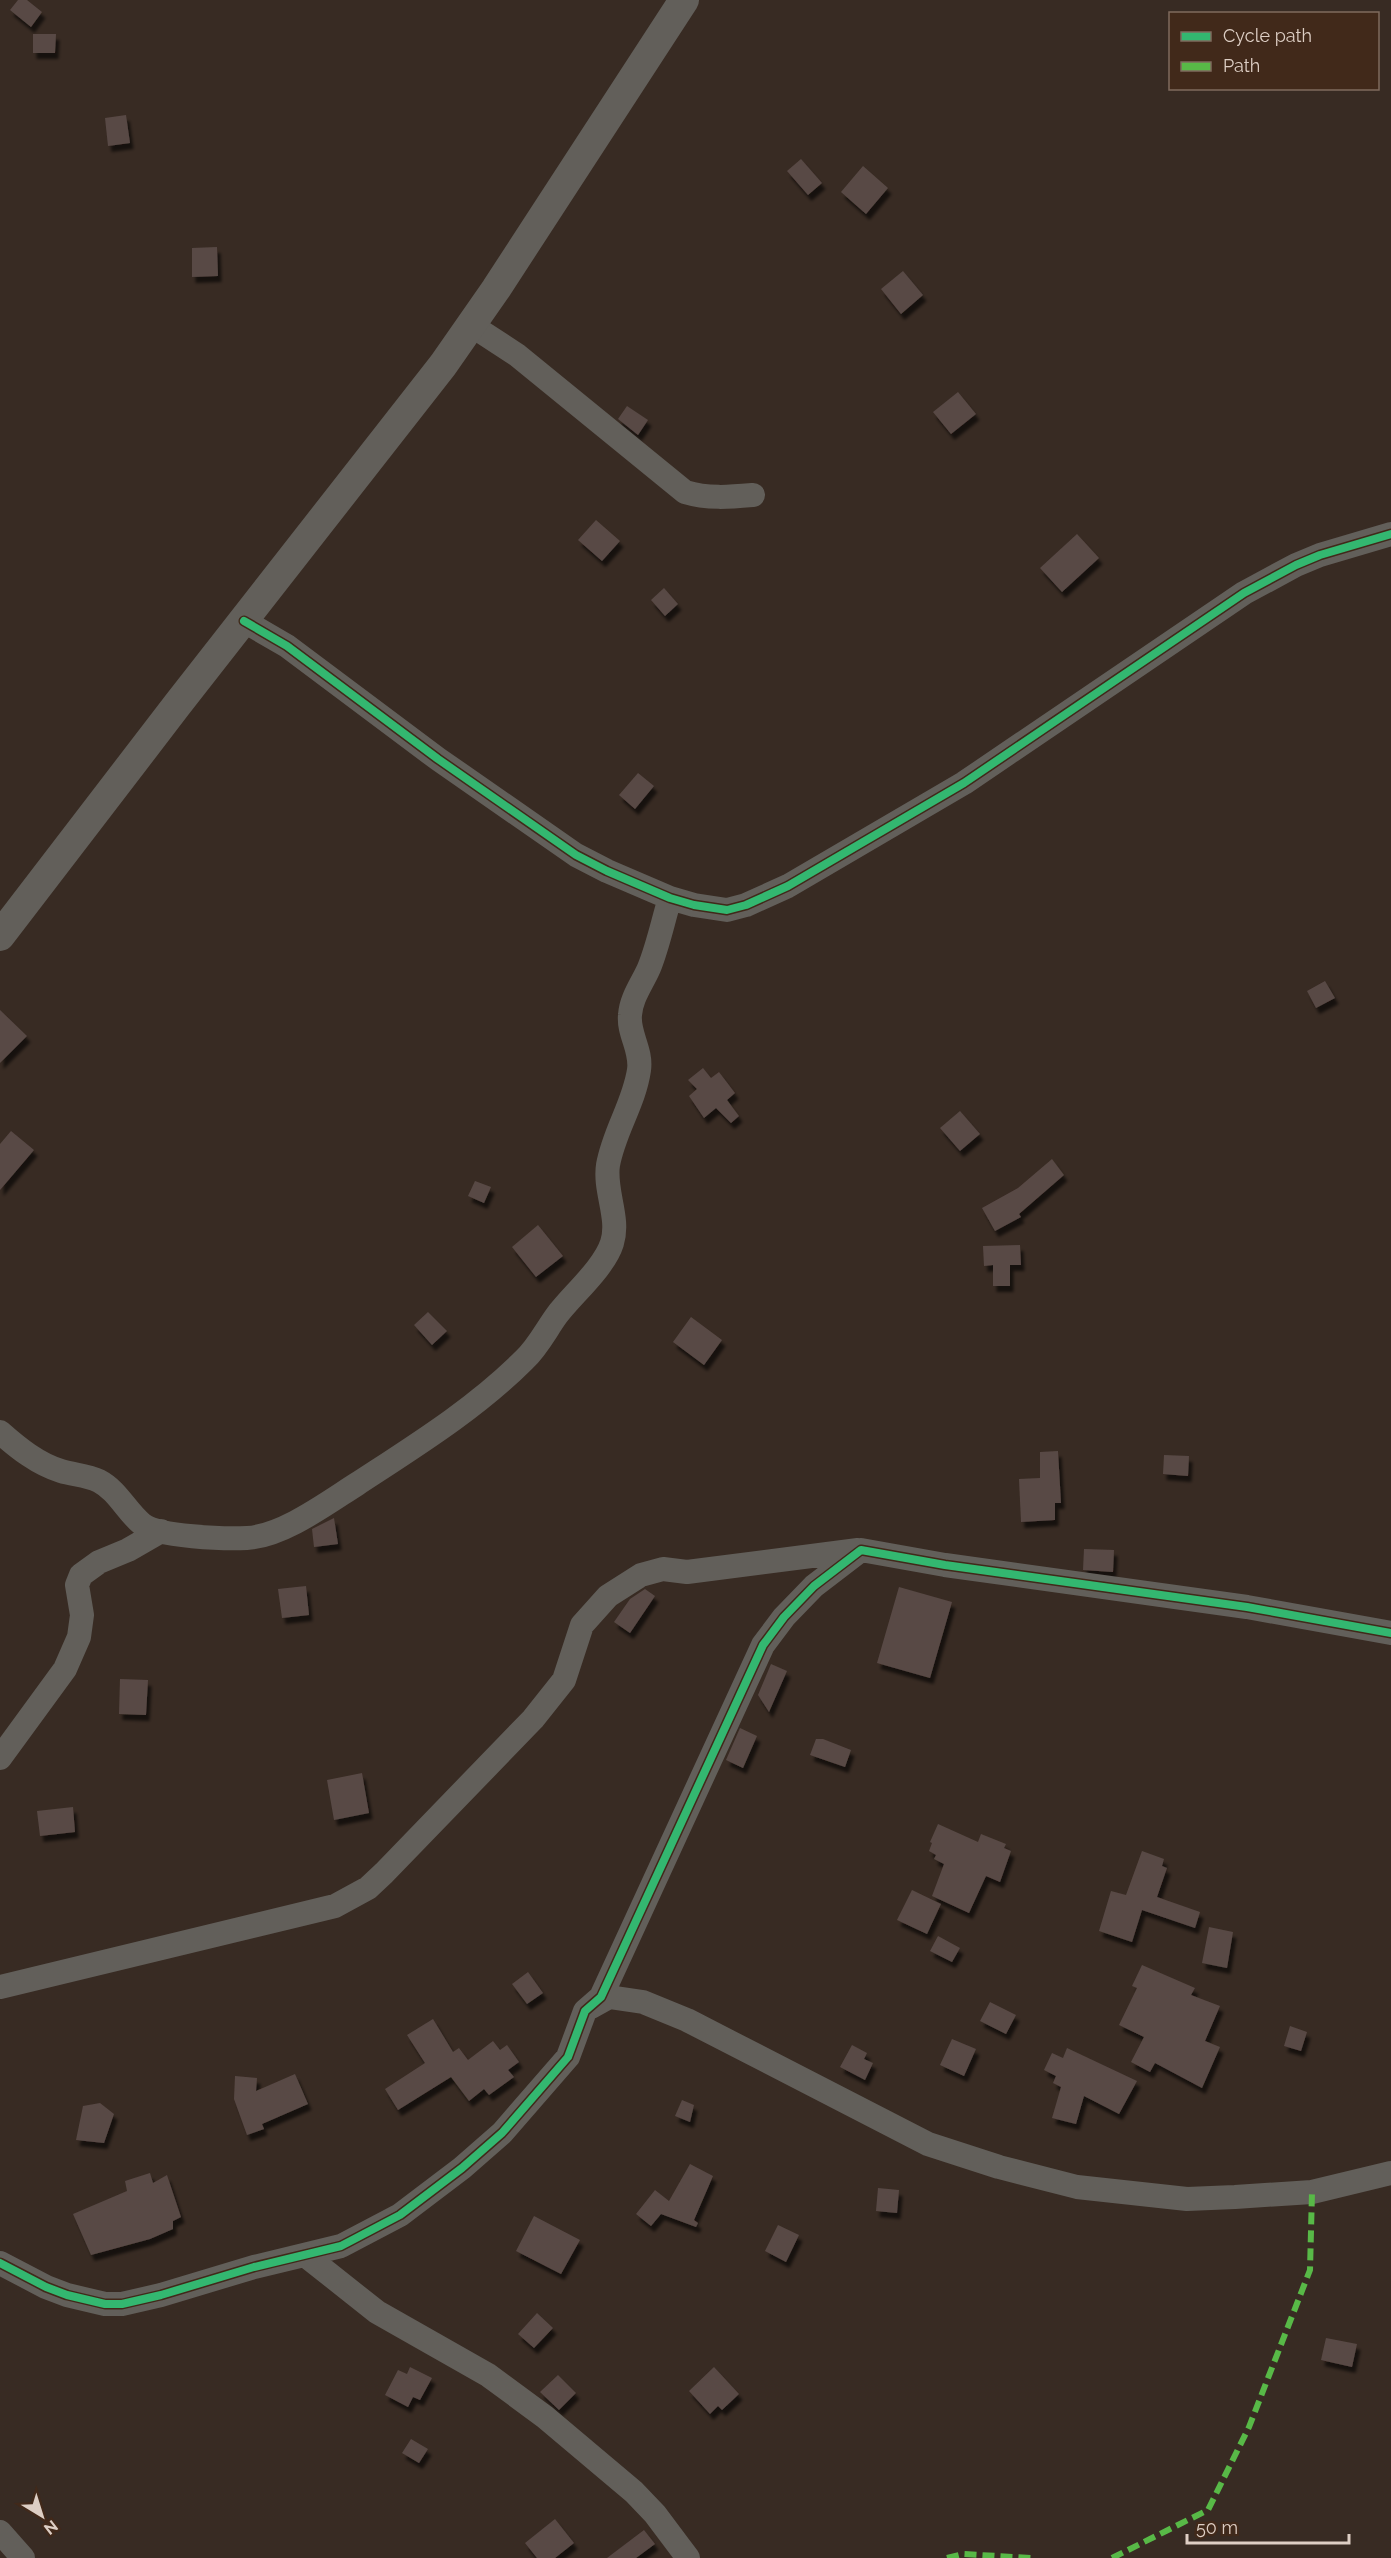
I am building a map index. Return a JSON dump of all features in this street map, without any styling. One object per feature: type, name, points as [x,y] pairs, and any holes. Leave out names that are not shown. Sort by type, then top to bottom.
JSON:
[{"type":"street","points":[[0,936],[177,705],[388,437],[471,326],[684,0]]},
{"type":"street","points":[[471,326],[517,355],[685,492],[717,497],[753,495]]},
{"type":"street","points":[[244,621],[287,646],[438,759],[576,855],[607,872],[669,898],[694,905],[728,910],[747,905],[788,886],[964,783],[1244,593],[1320,555],[1391,534]]},
{"type":"street","points":[[0,1432],[46,1466],[101,1482],[112,1490],[145,1527],[161,1532],[193,1536],[246,1538],[273,1532],[326,1503],[412,1448],[464,1411],[527,1358],[612,1244],[613,1217],[607,1184],[608,1168],[615,1134],[629,1110],[639,1070],[638,1048],[630,1029],[631,1009],[653,957],[669,898]]},
{"type":"street","points":[[0,1758],[60,1676],[74,1653],[82,1615],[77,1586],[81,1575],[99,1562],[128,1550],[161,1532]]},
{"type":"street","points":[[0,2263],[46,2287],[67,2295],[105,2304],[122,2304],[161,2295],[235,2272],[341,2246],[400,2215],[470,2161],[502,2133],[568,2057],[585,2011],[601,1997],[763,1645],[784,1617],[814,1586],[861,1550]]},
{"type":"street","points":[[0,1987],[335,1906],[368,1888],[533,1719],[564,1680],[582,1626],[608,1596],[641,1575],[663,1569],[687,1572],[861,1550],[945,1565],[1247,1607],[1391,1633]]},
{"type":"street","points":[[585,2011],[609,1997],[643,2002],[687,2020],[928,2144],[999,2167],[1077,2187],[1187,2199],[1312,2192],[1391,2173]]},
{"type":"street","points":[[305,2255],[377,2312],[488,2375],[545,2416],[634,2492],[655,2514],[688,2558]]},
{"type":"street","points":[[0,2532],[23,2558]]},
{"type":"building","points":[[18,0],[27,0],[42,12],[31,27],[10,10]]},
{"type":"building","points":[[33,34],[56,34],[55,53],[33,53]]},
{"type":"building","points":[[126,115],[130,143],[108,146],[105,118]]},
{"type":"building","points":[[801,159],[822,183],[808,195],[787,171]]},
{"type":"building","points":[[863,166],[888,188],[866,214],[841,192]]},
{"type":"building","points":[[217,247],[218,276],[192,277],[192,248]]},
{"type":"building","points":[[903,271],[923,295],[901,314],[881,289]]},
{"type":"building","points":[[958,392],[976,414],[951,434],[933,412]]},
{"type":"building","points":[[627,406],[648,420],[638,435],[618,419]]},
{"type":"building","points":[[596,520],[620,541],[602,561],[578,540]]},
{"type":"building","points":[[1077,534],[1099,558],[1062,592],[1040,568]]},
{"type":"building","points":[[664,588],[678,604],[665,616],[651,600]]},
{"type":"building","points":[[638,773],[654,786],[635,809],[619,795]]},
{"type":"building","points":[[1325,981],[1335,998],[1316,1008],[1307,991]]},
{"type":"building","points":[[0,1010],[27,1036],[0,1063]]},
{"type":"building","points":[[703,1068],[711,1078],[719,1072],[735,1093],[727,1100],[739,1116],[731,1123],[716,1108],[704,1118],[689,1096],[697,1089],[688,1080]]},
{"type":"building","points":[[960,1111],[980,1134],[960,1151],[940,1128]]},
{"type":"building","points":[[11,1131],[34,1150],[0,1190],[0,1144]]},
{"type":"building","points":[[1052,1159],[1064,1175],[1019,1214],[1021,1217],[995,1231],[982,1208],[1018,1188]]},
{"type":"building","points":[[475,1181],[491,1187],[484,1203],[468,1196]]},
{"type":"building","points":[[538,1225],[563,1256],[536,1277],[512,1247]]},
{"type":"building","points":[[1020,1245],[1021,1265],[1010,1265],[1010,1286],[993,1286],[993,1265],[984,1266],[983,1246]]},
{"type":"building","points":[[428,1312],[447,1331],[432,1345],[414,1325]]},
{"type":"building","points":[[691,1317],[722,1340],[704,1365],[673,1342]]},
{"type":"building","points":[[1058,1451],[1061,1503],[1055,1503],[1055,1520],[1021,1522],[1019,1479],[1040,1478],[1040,1452]]},
{"type":"building","points":[[1164,1455],[1189,1456],[1188,1476],[1163,1474]]},
{"type":"building","points":[[334,1518],[338,1544],[314,1547],[312,1529]]},
{"type":"building","points":[[1084,1549],[1114,1550],[1113,1572],[1083,1570]]},
{"type":"building","points":[[306,1586],[309,1615],[282,1618],[278,1589]]},
{"type":"building","points":[[899,1587],[952,1602],[930,1678],[877,1663]]},
{"type":"building","points":[[645,1589],[655,1596],[630,1633],[614,1622],[630,1599]]},
{"type":"building","points":[[771,1664],[787,1671],[769,1712],[758,1695]]},
{"type":"building","points":[[120,1679],[148,1680],[146,1715],[119,1714]]},
{"type":"building","points":[[740,1728],[757,1736],[743,1768],[726,1760]]},
{"type":"building","points":[[816,1739],[823,1739],[851,1750],[845,1767],[810,1755]]},
{"type":"building","points":[[362,1773],[369,1813],[334,1820],[327,1780]]},
{"type":"building","points":[[73,1807],[75,1832],[40,1836],[37,1811]]},
{"type":"building","points":[[938,1824],[978,1842],[981,1834],[1006,1844],[1004,1848],[1011,1851],[1000,1882],[986,1876],[969,1913],[932,1896],[944,1864],[934,1859],[936,1855],[929,1851],[932,1843],[930,1842]]},
{"type":"building","points":[[1142,1851],[1164,1859],[1162,1866],[1167,1868],[1157,1897],[1200,1912],[1195,1928],[1142,1910],[1132,1942],[1099,1931],[1111,1891],[1126,1895]]},
{"type":"building","points":[[912,1890],[941,1904],[927,1934],[897,1920]]},
{"type":"building","points":[[1209,1927],[1233,1932],[1227,1968],[1202,1963]]},
{"type":"building","points":[[938,1936],[960,1948],[952,1962],[930,1951]]},
{"type":"building","points":[[1142,1965],[1195,1988],[1191,1995],[1220,2006],[1205,2041],[1220,2047],[1202,2088],[1155,2063],[1150,2072],[1131,2062],[1144,2037],[1119,2025],[1137,1988],[1132,1986]]},
{"type":"building","points":[[528,1972],[543,1993],[527,2004],[512,1984]]},
{"type":"building","points":[[990,2002],[1016,2015],[1006,2034],[980,2021]]},
{"type":"building","points":[[433,2019],[453,2052],[459,2048],[468,2060],[493,2041],[500,2050],[507,2045],[519,2062],[508,2070],[514,2077],[489,2095],[484,2089],[469,2101],[451,2077],[398,2110],[385,2089],[425,2063],[407,2035]]},
{"type":"building","points":[[1290,2026],[1307,2032],[1301,2051],[1284,2046]]},
{"type":"building","points":[[952,2039],[976,2049],[964,2076],[940,2065]]},
{"type":"building","points":[[852,2045],[867,2053],[864,2059],[873,2063],[865,2080],[840,2067]]},
{"type":"building","points":[[1067,2048],[1137,2081],[1119,2114],[1084,2096],[1076,2124],[1052,2118],[1061,2087],[1053,2083],[1056,2076],[1044,2070],[1052,2053],[1063,2058]]},
{"type":"building","points":[[295,2074],[308,2104],[262,2124],[264,2129],[247,2135],[234,2099],[235,2076],[257,2078],[256,2091]]},
{"type":"building","points":[[682,2100],[694,2105],[690,2122],[675,2116]]},
{"type":"building","points":[[100,2103],[114,2114],[104,2143],[76,2140],[83,2106]]},
{"type":"building","points":[[690,2164],[713,2176],[694,2220],[698,2223],[696,2227],[661,2214],[651,2226],[636,2214],[655,2190],[669,2201]]},
{"type":"building","points":[[150,2173],[153,2183],[167,2175],[181,2217],[173,2221],[173,2229],[150,2239],[91,2255],[73,2214],[127,2191],[125,2181]]},
{"type":"building","points":[[878,2188],[899,2190],[897,2213],[876,2211]]},
{"type":"building","points":[[534,2216],[580,2240],[561,2274],[516,2251]]},
{"type":"building","points":[[778,2225],[799,2235],[786,2262],[765,2251]]},
{"type":"building","points":[[537,2313],[553,2328],[534,2348],[518,2334]]},
{"type":"building","points":[[1326,2338],[1357,2344],[1352,2367],[1321,2360]]},
{"type":"building","points":[[410,2367],[432,2378],[420,2400],[413,2397],[408,2407],[385,2395],[398,2370],[407,2374]]},
{"type":"building","points":[[714,2367],[739,2394],[722,2410],[718,2406],[710,2414],[689,2391]]},
{"type":"building","points":[[558,2375],[576,2393],[559,2410],[540,2392]]},
{"type":"building","points":[[411,2439],[428,2449],[419,2463],[402,2453]]},
{"type":"building","points":[[555,2519],[574,2543],[555,2558],[537,2558],[525,2543]]},
{"type":"building","points":[[644,2530],[655,2544],[636,2558],[607,2558]]},
{"type":"marked path","points":[[1112,2558],[1208,2510],[1249,2427],[1310,2270],[1312,2192]]},
{"type":"marked path","points":[[947,2558],[963,2554],[1031,2558]]},
{"type":"cycle path","points":[[244,621],[287,646],[438,759],[576,855],[670,898],[694,905],[727,910],[746,905],[788,886],[964,783],[1244,593],[1320,555],[1391,534]]},
{"type":"cycle path","points":[[0,2263],[46,2287],[67,2295],[105,2304],[122,2304],[161,2295],[254,2267],[341,2246],[400,2215],[462,2168],[502,2133],[568,2057],[585,2011],[601,1997],[763,1645],[784,1617],[814,1586],[861,1550],[945,1565],[1247,1607],[1391,1633]]}]
